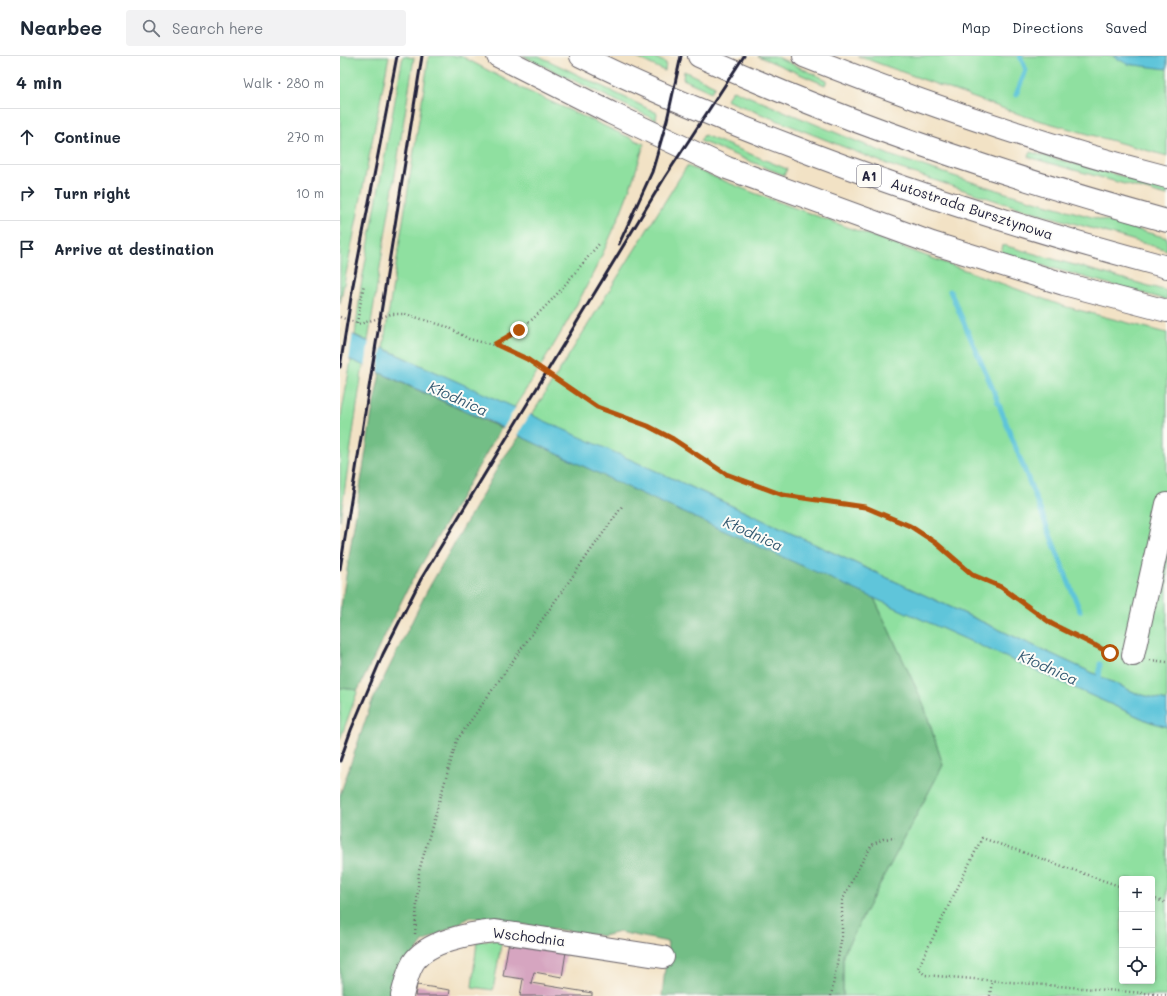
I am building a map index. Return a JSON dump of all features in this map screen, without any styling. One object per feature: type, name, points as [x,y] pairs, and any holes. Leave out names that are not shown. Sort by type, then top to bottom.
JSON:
[{"type":"main road","points":[[498,56],[611,113],[727,168],[932,243],[1064,284],[1167,311]]},
{"type":"main road","name":"Autostrada Bursztynowa","points":[[581,56],[627,79],[719,118],[850,169],[965,208],[1081,244],[1167,267]]},
{"type":"main road","points":[[699,56],[763,85],[844,118],[928,149],[1019,179],[1167,221]]},
{"type":"main road","points":[[804,56],[888,89],[994,126],[1115,164],[1167,177]]},
{"type":"main road","points":[[1133,655],[1167,504]]},
{"type":"main road","name":"Wschodnia","points":[[413,962],[422,954],[445,942],[469,934],[495,931],[664,957]]},
{"type":"main road","points":[[402,996],[413,962]]},
{"type":"path","points":[[495,344],[519,330],[542,309],[599,244]]},
{"type":"path","points":[[358,323],[364,284]]},
{"type":"path","points":[[340,317],[358,323],[391,314],[405,314],[448,327],[469,339],[495,344],[527,359],[597,407],[648,426],[673,439],[726,474],[783,495],[865,507],[910,526],[936,543],[973,575],[1001,587],[1052,624],[1110,653],[1133,655],[1150,660],[1167,662]]},
{"type":"path","points":[[413,962],[419,872],[457,740],[623,505]]},
{"type":"path","points":[[831,996],[842,936],[842,901],[855,874],[872,845],[883,839],[895,838]]},
{"type":"path","points":[[1119,886],[982,838],[918,968],[925,975],[1167,995]]},
{"type":"path","points":[[1155,899],[1167,903]]},
{"type":"path","points":[[990,996],[992,980]]},
{"type":"green space","points":[[340,56],[389,56],[340,304]]},
{"type":"green space","points":[[403,56],[414,58],[368,341],[355,335],[361,286]]},
{"type":"green space","points":[[429,56],[461,56],[523,89],[644,144],[633,180],[620,214],[589,281],[572,314],[514,408],[383,348]]},
{"type":"green space","points":[[523,56],[539,56],[657,113],[656,120]]},
{"type":"green space","points":[[633,56],[652,56],[666,63],[665,71]]},
{"type":"green space","points":[[758,56],[775,56],[827,80],[825,85]]},
{"type":"green space","points":[[858,56],[1167,56],[1167,156],[1027,117]]},
{"type":"green space","points":[[684,71],[715,86],[711,92],[683,79]]},
{"type":"green space","points":[[733,90],[892,156],[1006,193],[1167,238],[1167,250],[1003,203],[889,165],[726,100]]},
{"type":"green space","points":[[704,135],[787,169],[784,175],[700,141]]},
{"type":"green space","points":[[1030,152],[1167,188],[1167,196],[1028,157]]},
{"type":"green space","points":[[687,166],[754,193],[1063,306],[1167,333],[1167,701],[1138,694],[676,480],[531,416]]},
{"type":"green space","points":[[1003,245],[1167,291],[1167,300],[1001,254]]},
{"type":"green space","points":[[351,360],[363,365],[340,521],[340,422]]},
{"type":"green space","points":[[380,373],[501,428],[409,586],[358,690],[340,688],[340,613],[372,413]]},
{"type":"green space","points":[[520,436],[636,491],[873,596],[923,703],[943,765],[843,954],[843,996],[662,996],[668,942],[619,932],[603,936],[471,917],[423,942],[394,982],[390,996],[340,996],[340,795],[371,704],[427,591],[502,460]]},
{"type":"green space","points":[[873,596],[1148,721],[1167,727],[1167,996],[843,996],[843,954],[943,765],[923,703]]},
{"type":"green space","points":[[340,688],[358,690],[340,740]]},
{"type":"green space","points":[[502,939],[493,990],[472,987],[477,941]]},
{"type":"water","points":[[1113,56],[1167,56],[1167,69],[1127,64]]},
{"type":"water","name":"Kłodnica","points":[[340,329],[676,480],[1138,694],[1167,701],[1167,727],[1148,721],[642,494],[484,419],[340,355]]},
{"type":"pier","points":[[340,327],[353,332],[349,361],[340,357]]},
{"type":"pier","points":[[369,340],[382,346],[378,374],[365,368]]},
{"type":"pier","points":[[516,407],[531,413],[516,437],[502,430]]},
{"type":"building","points":[[509,941],[566,952],[562,977],[534,972],[531,983],[592,993],[592,996],[520,996],[523,979],[503,976]]},
{"type":"building","points":[[417,985],[450,990],[449,996],[415,996]]},
{"type":"waterway","points":[[1016,95],[1026,70],[1020,56]]},
{"type":"waterway","points":[[950,291],[992,387],[1080,611]]},
{"type":"waterway","points":[[1099,681],[1100,664]]},
{"type":"railway","points":[[340,367],[353,285],[397,56]]},
{"type":"railway","points":[[340,569],[422,56]]},
{"type":"railway","points":[[619,244],[652,172],[667,120],[681,56]]},
{"type":"railway","points":[[340,761],[351,730],[383,654],[421,579],[665,177],[744,56]]},
{"type":"route","points":[[519,330],[503,341],[495,344],[527,359],[597,407],[648,426],[673,439],[704,461],[726,474],[783,495],[865,507],[910,526],[936,543],[958,564],[973,575],[1001,587],[1022,600],[1052,624],[1110,653]]}]
